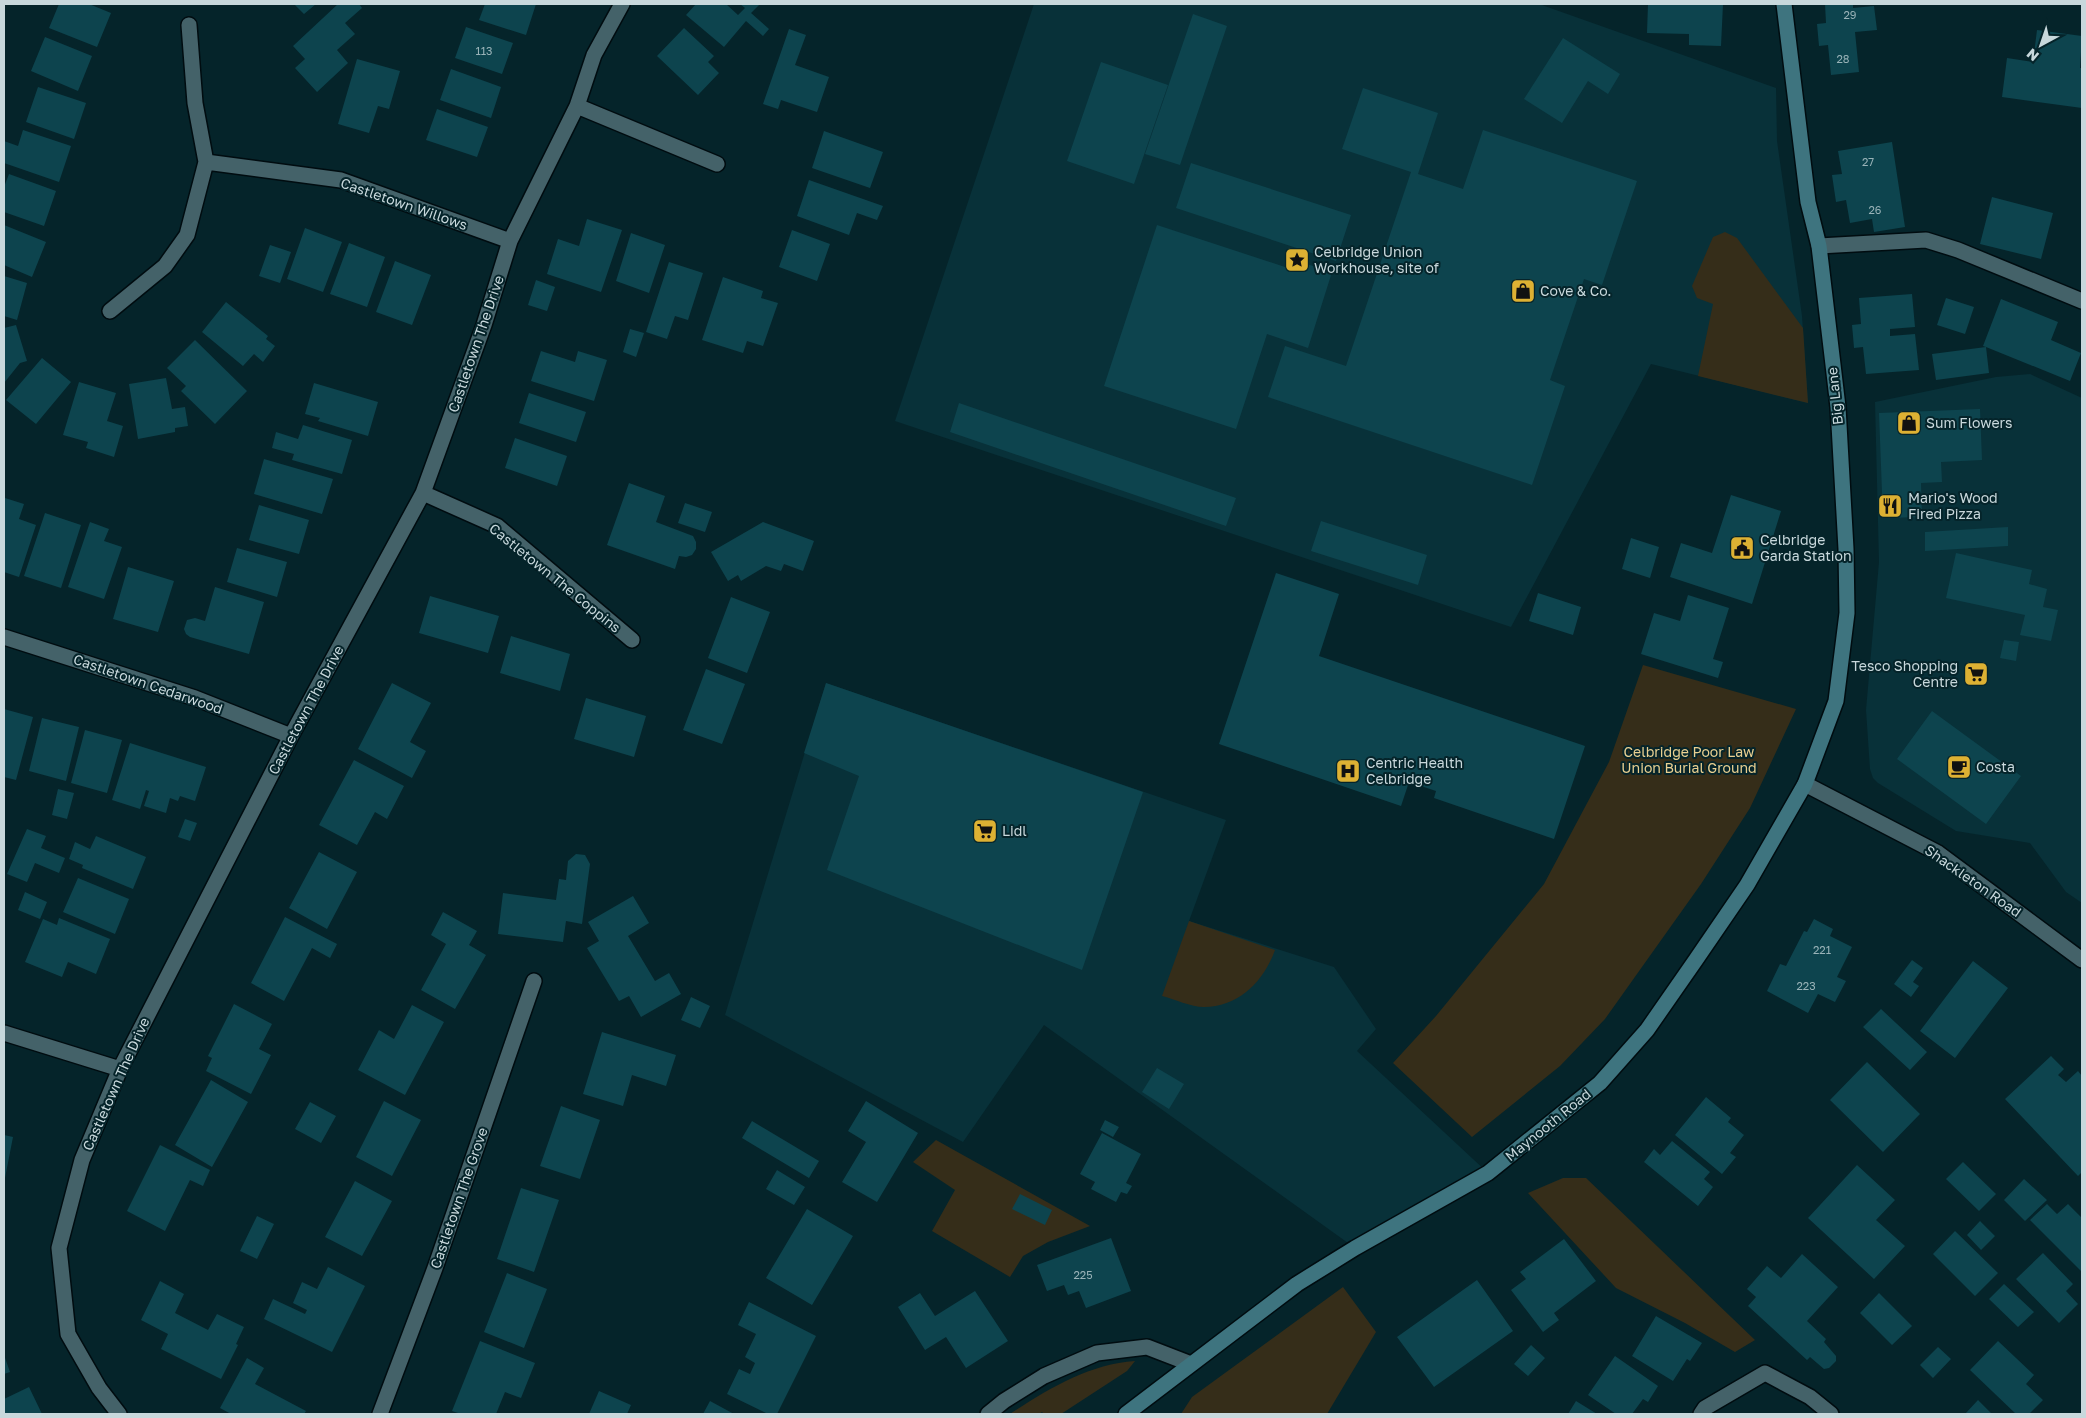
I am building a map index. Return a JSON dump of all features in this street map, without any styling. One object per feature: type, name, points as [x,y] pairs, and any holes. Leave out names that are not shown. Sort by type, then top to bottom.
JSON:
[{"type":"main road","name":"Big Lane","points":[[1784,4],[1808,202],[1819,246],[1838,406],[1847,613],[1836,701],[1805,784]]},
{"type":"main road","name":"Maynooth Road","points":[[1126,1414],[1297,1284],[1355,1248],[1488,1173],[1600,1083],[1647,1030],[1695,961],[1747,885],[1805,784]]},
{"type":"street","name":"Castletown The Drive","points":[[120,1414],[100,1388],[68,1334],[59,1248],[82,1160],[120,1069],[291,736],[423,493],[484,325],[510,241],[577,106],[594,55],[622,4]]},
{"type":"street","points":[[110,310],[165,266],[187,235],[206,162],[195,103],[189,25]]},
{"type":"street","points":[[577,106],[717,164]]},
{"type":"street","name":"Castletown Willows","points":[[206,162],[341,180],[510,241]]},
{"type":"street","points":[[1819,246],[1926,240],[1958,250],[2082,301]]},
{"type":"street","name":"Castletown The Coppins","points":[[423,493],[497,526],[632,640]]},
{"type":"street","name":"Castletown Cedarwood","points":[[4,636],[195,698],[291,736]]},
{"type":"street","name":"Shackleton Road","points":[[1805,784],[1938,853],[2082,960]]},
{"type":"street","name":"Castletown The Grove","points":[[380,1414],[435,1268],[534,981]]},
{"type":"street","points":[[4,1033],[120,1069]]},
{"type":"street","points":[[988,1414],[1004,1401],[1044,1376],[1097,1353],[1147,1347],[1191,1364]]},
{"type":"street","points":[[1701,1414],[1705,1408],[1765,1373],[1810,1397],[1831,1414]]},
{"type":"shaded area","points":[[1034,4],[1539,4],[1776,88],[1777,141],[1802,316],[1808,403],[1651,364],[1511,627],[895,421]]},
{"type":"shaded area","name":"Tesco Shopping Centre","points":[[2030,374],[2082,398],[2082,903],[2066,892],[2030,843],[1956,831],[1878,783],[1873,778],[1870,769],[1866,710],[1879,562],[1875,402],[1996,377]]},
{"type":"shaded area","points":[[826,683],[1226,820],[1189,921],[1334,967],[1376,1029],[1357,1051],[1488,1173],[1355,1248],[1044,1025],[963,1142],[725,1015]]},
{"type":"green space","points":[[1725,232],[1737,238],[1803,328],[1808,403],[1698,376],[1713,304],[1697,298],[1692,286],[1713,237]]},
{"type":"green space","name":"Celbridge Poor Law Union Burial Ground","points":[[1643,665],[1796,709],[1750,808],[1701,884],[1605,1019],[1560,1066],[1472,1137],[1393,1063],[1436,1016],[1544,884],[1609,762]]},
{"type":"green space","points":[[1189,921],[1275,950],[1257,982],[1239,997],[1217,1006],[1199,1007],[1162,996]]},
{"type":"green space","points":[[936,1140],[1090,1226],[1048,1242],[1023,1256],[1010,1277],[932,1231],[955,1190],[913,1162]]},
{"type":"green space","points":[[1563,1178],[1586,1178],[1755,1340],[1735,1352],[1685,1323],[1616,1288],[1528,1193]]},
{"type":"green space","points":[[1343,1287],[1376,1332],[1327,1414],[1181,1414],[1192,1397]]},
{"type":"green space","points":[[1135,1361],[1127,1371],[1061,1414],[1044,1414],[1042,1412],[1039,1414],[1010,1414],[1054,1387],[1085,1372],[1118,1363]]},
{"type":"building","points":[[59,4],[89,4],[111,13],[97,47],[49,28]]},
{"type":"building","points":[[294,4],[316,4],[304,14]]},
{"type":"building","points":[[338,4],[359,4],[362,8],[345,23],[355,34],[337,50],[348,63],[317,92],[295,68],[305,59],[293,46]]},
{"type":"building","points":[[485,4],[536,4],[526,35],[479,20]]},
{"type":"building","points":[[696,4],[726,4],[738,15],[745,8],[740,4],[760,4],[751,13],[769,29],[763,36],[746,21],[724,47],[686,15]]},
{"type":"building","points":[[1648,4],[1723,4],[1721,46],[1689,45],[1689,34],[1647,33]]},
{"type":"building","points":[[1825,4],[1853,4],[1853,8],[1874,6],[1877,30],[1855,32],[1859,72],[1831,75],[1828,45],[1819,46],[1817,24],[1826,23]]},
{"type":"building","points":[[1193,14],[1227,26],[1180,165],[1145,154]]},
{"type":"building","points":[[466,27],[513,43],[502,74],[455,58]]},
{"type":"building","points":[[684,28],[714,56],[708,62],[719,73],[698,95],[657,56]]},
{"type":"building","points":[[789,29],[806,35],[795,65],[829,77],[817,112],[781,100],[778,109],[763,104]]},
{"type":"building","points":[[2037,30],[2082,36],[2080,68],[2082,68],[2082,108],[2002,97],[2007,58],[2033,62]]},
{"type":"building","points":[[45,37],[92,56],[78,91],[31,71]]},
{"type":"building","points":[[1563,38],[1620,74],[1608,94],[1588,81],[1562,123],[1524,99]]},
{"type":"building","points":[[357,59],[400,71],[389,109],[378,106],[369,133],[338,124]]},
{"type":"building","points":[[1101,62],[1168,85],[1134,184],[1067,161]]},
{"type":"building","points":[[451,69],[501,87],[491,118],[440,100]]},
{"type":"building","points":[[38,87],[86,103],[74,139],[26,122]]},
{"type":"building","points":[[1363,88],[1438,113],[1418,174],[1463,189],[1483,130],[1637,181],[1602,285],[1584,279],[1550,380],[1565,386],[1532,485],[1268,397],[1285,346],[1346,366],[1411,172],[1342,149]]},
{"type":"building","points":[[437,109],[488,127],[477,157],[426,140]]},
{"type":"building","points":[[23,130],[71,146],[59,182],[4,163],[4,141],[18,146]]},
{"type":"building","points":[[824,131],[883,152],[870,188],[812,168]]},
{"type":"building","points":[[1892,142],[1905,227],[1874,232],[1872,219],[1850,223],[1846,200],[1836,202],[1832,175],[1842,174],[1838,151]]},
{"type":"building","points":[[1191,163],[1351,215],[1336,261],[1176,208]]},
{"type":"building","points":[[9,174],[56,191],[44,226],[4,212],[4,187]]},
{"type":"building","points":[[809,180],[883,206],[877,220],[857,213],[849,235],[797,216]]},
{"type":"building","points":[[1992,197],[2053,213],[2041,259],[1980,244]]},
{"type":"building","points":[[587,219],[622,230],[601,292],[547,274],[558,239],[579,246]]},
{"type":"building","points":[[4,225],[46,242],[32,277],[4,265]]},
{"type":"building","points":[[1157,225],[1288,268],[1291,259],[1332,272],[1308,348],[1267,334],[1236,429],[1104,386]]},
{"type":"building","points":[[305,228],[342,242],[323,292],[287,279]]},
{"type":"building","points":[[792,230],[830,244],[817,281],[779,267]]},
{"type":"building","points":[[631,233],[665,245],[649,293],[616,281]]},
{"type":"building","points":[[349,243],[385,257],[367,307],[330,294]]},
{"type":"building","points":[[270,245],[291,252],[280,283],[259,276]]},
{"type":"building","points":[[395,261],[431,275],[412,325],[376,312]]},
{"type":"building","points":[[669,262],[703,273],[688,320],[675,316],[667,339],[646,332]]},
{"type":"building","points":[[4,276],[27,283],[17,320],[4,316]]},
{"type":"building","points":[[723,277],[763,291],[761,298],[778,303],[763,346],[747,341],[743,353],[702,340]]},
{"type":"building","points":[[536,280],[555,287],[547,311],[528,305]]},
{"type":"building","points":[[1912,294],[1915,327],[1890,329],[1890,336],[1915,334],[1919,370],[1866,374],[1863,347],[1854,348],[1852,325],[1861,324],[1859,298]]},
{"type":"building","points":[[1946,298],[1974,307],[1965,334],[1937,325]]},
{"type":"building","points":[[2001,299],[2058,322],[2051,340],[2081,353],[2070,381],[1983,346]]},
{"type":"building","points":[[226,302],[268,336],[266,339],[275,346],[263,362],[254,354],[243,366],[202,332]]},
{"type":"building","points":[[16,325],[27,361],[20,363],[4,383],[4,328]]},
{"type":"building","points":[[630,329],[644,333],[636,357],[623,352]]},
{"type":"building","points":[[195,340],[247,391],[215,424],[181,391],[186,386],[167,368]]},
{"type":"building","points":[[1986,347],[1989,373],[1936,380],[1932,354]]},
{"type":"building","points":[[541,351],[575,362],[578,351],[607,360],[594,401],[531,381]]},
{"type":"building","points":[[42,358],[71,382],[36,424],[6,400]]},
{"type":"building","points":[[166,378],[172,409],[185,407],[188,426],[175,428],[175,432],[138,439],[129,384]]},
{"type":"building","points":[[79,382],[116,393],[107,421],[123,426],[114,457],[86,448],[88,442],[63,435]]},
{"type":"building","points":[[314,383],[378,402],[368,436],[318,421],[320,418],[305,414]]},
{"type":"building","points":[[529,393],[586,412],[576,442],[519,423]]},
{"type":"building","points":[[959,403],[1236,498],[1226,526],[950,432]]},
{"type":"building","points":[[1980,409],[1982,460],[1941,462],[1942,482],[1921,483],[1922,517],[1883,518],[1879,413]]},
{"type":"building","points":[[303,425],[352,440],[342,474],[292,460],[294,454],[272,448],[276,432],[298,439]]},
{"type":"building","points":[[515,438],[567,456],[557,486],[505,468]]},
{"type":"building","points":[[264,459],[333,479],[322,514],[254,494]]},
{"type":"building","points":[[629,483],[665,496],[656,522],[693,536],[696,542],[696,549],[692,555],[686,557],[679,556],[675,569],[607,545]]},
{"type":"building","name":"Celbridge Garda Station","points":[[1731,495],[1781,511],[1752,604],[1670,577],[1681,543],[1712,553]]},
{"type":"building","points":[[5,498],[24,504],[19,519],[36,525],[19,577],[4,572]]},
{"type":"building","points":[[685,503],[712,512],[705,532],[678,523]]},
{"type":"building","points":[[259,505],[309,520],[299,554],[249,540]]},
{"type":"building","points":[[45,513],[81,525],[61,588],[24,576]]},
{"type":"building","points":[[1321,521],[1427,555],[1418,585],[1311,551]]},
{"type":"building","points":[[90,522],[109,529],[104,541],[122,547],[104,599],[68,587]]},
{"type":"building","points":[[763,522],[814,541],[803,571],[784,564],[781,571],[766,566],[741,581],[738,575],[728,581],[711,552]]},
{"type":"building","points":[[2008,527],[2008,546],[1925,551],[1925,532]]},
{"type":"building","points":[[1631,538],[1659,547],[1650,578],[1622,569]]},
{"type":"building","points":[[237,548],[287,562],[277,597],[227,582]]},
{"type":"building","points":[[1956,553],[2032,570],[2029,584],[2047,589],[2043,607],[2058,610],[2051,641],[2020,635],[2025,615],[1946,598]]},
{"type":"building","points":[[128,567],[174,581],[158,632],[113,619]]},
{"type":"building","points":[[1276,573],[1339,594],[1319,656],[1585,746],[1554,839],[1434,798],[1436,791],[1409,782],[1401,806],[1219,744]]},
{"type":"building","points":[[215,587],[264,602],[249,654],[190,637],[186,634],[184,629],[187,620],[195,618],[205,621]]},
{"type":"building","points":[[1538,593],[1581,607],[1573,635],[1529,621]]},
{"type":"building","points":[[1688,595],[1729,608],[1713,659],[1723,662],[1718,678],[1641,654],[1654,613],[1680,621]]},
{"type":"building","points":[[430,596],[499,616],[488,653],[419,633]]},
{"type":"building","points":[[731,597],[770,612],[747,673],[708,658]]},
{"type":"building","points":[[511,636],[570,654],[560,691],[500,673]]},
{"type":"building","points":[[2004,640],[2019,642],[2016,661],[2000,658]]},
{"type":"building","points":[[706,669],[745,684],[722,744],[683,730]]},
{"type":"building","points":[[392,683],[431,703],[410,742],[426,751],[412,778],[358,749]]},
{"type":"building","name":"Lidl","points":[[826,683],[1143,792],[1082,970],[827,870],[859,776],[804,753]]},
{"type":"building","points":[[586,698],[646,716],[634,757],[574,739]]},
{"type":"building","points":[[4,709],[33,717],[16,780],[4,777]]},
{"type":"building","name":"Costa","points":[[1932,711],[2021,776],[1986,824],[1897,759]]},
{"type":"building","points":[[42,718],[79,727],[66,781],[29,771]]},
{"type":"building","points":[[85,730],[122,740],[107,793],[71,783]]},
{"type":"building","points":[[130,743],[206,767],[195,801],[180,796],[178,801],[170,798],[166,813],[144,806],[149,791],[146,790],[140,809],[112,800]]},
{"type":"building","points":[[354,760],[404,786],[387,819],[375,812],[357,845],[319,825]]},
{"type":"building","points":[[58,789],[74,793],[67,819],[52,815]]},
{"type":"building","points":[[185,819],[197,823],[190,841],[178,837]]},
{"type":"building","points":[[27,829],[46,836],[41,848],[65,858],[59,873],[35,863],[27,882],[7,874]]},
{"type":"building","points":[[96,836],[146,857],[133,889],[82,868],[83,865],[69,859],[75,842],[90,849]]},
{"type":"building","points":[[319,852],[357,872],[327,929],[289,908]]},
{"type":"building","points":[[576,854],[585,855],[590,864],[582,924],[566,921],[563,942],[498,934],[503,893],[556,900],[559,879],[566,880],[568,861]]},
{"type":"building","points":[[78,878],[129,899],[115,934],[63,912]]},
{"type":"building","points":[[25,892],[47,902],[40,919],[18,910]]},
{"type":"building","points":[[633,896],[649,923],[628,936],[655,981],[669,973],[681,994],[641,1017],[629,996],[619,1001],[587,948],[599,941],[588,922]]},
{"type":"building","points":[[443,912],[477,931],[469,945],[486,955],[455,1009],[421,990],[446,944],[431,935]]},
{"type":"building","points":[[285,917],[337,944],[330,958],[312,948],[284,1001],[251,983]]},
{"type":"building","points":[[59,918],[110,939],[96,974],[68,962],[62,977],[25,962],[43,919],[57,925]]},
{"type":"building","points":[[1814,919],[1833,929],[1830,936],[1852,947],[1837,977],[1846,981],[1835,1002],[1818,994],[1808,1013],[1767,991],[1780,964],[1786,966],[1804,931],[1807,932]]},
{"type":"building","points":[[1912,960],[1923,968],[1913,982],[1919,986],[1911,997],[1894,984]]},
{"type":"building","points":[[1973,961],[2008,988],[1955,1058],[1920,1031]]},
{"type":"building","points":[[691,997],[710,1006],[700,1028],[681,1020]]},
{"type":"building","points":[[234,1004],[272,1024],[259,1049],[271,1055],[251,1094],[206,1071],[212,1058],[208,1056]]},
{"type":"building","points":[[412,1005],[444,1022],[405,1095],[358,1070],[379,1030],[394,1039]]},
{"type":"building","points":[[1881,1009],[1927,1052],[1910,1070],[1863,1027]]},
{"type":"building","points":[[602,1032],[676,1055],[666,1086],[632,1075],[623,1106],[583,1094]]},
{"type":"building","points":[[2051,1056],[2064,1069],[2058,1075],[2066,1082],[2078,1071],[2082,1076],[2082,1172],[2078,1176],[2005,1099]]},
{"type":"building","points":[[1867,1062],[1920,1114],[1883,1152],[1830,1100]]},
{"type":"building","points":[[1157,1068],[1184,1084],[1169,1109],[1142,1092]]},
{"type":"building","points":[[211,1080],[248,1102],[212,1167],[175,1145]]},
{"type":"building","points":[[1706,1097],[1731,1118],[1728,1122],[1744,1135],[1730,1153],[1736,1157],[1722,1174],[1675,1135]]},
{"type":"building","points":[[384,1101],[421,1120],[392,1176],[356,1157]]},
{"type":"building","points":[[866,1101],[918,1133],[877,1202],[842,1182],[866,1142],[848,1131]]},
{"type":"building","points":[[310,1102],[336,1116],[321,1143],[295,1129]]},
{"type":"building","points":[[561,1106],[600,1120],[580,1179],[540,1166]]},
{"type":"building","points":[[1105,1120],[1119,1127],[1113,1137],[1100,1130]]},
{"type":"building","points":[[752,1121],[819,1161],[809,1178],[742,1138]]},
{"type":"building","points":[[1102,1133],[1141,1154],[1126,1183],[1132,1186],[1127,1194],[1121,1192],[1116,1202],[1091,1189],[1095,1182],[1080,1174]]},
{"type":"building","points":[[4,1135],[13,1137],[5,1178],[4,1178]]},
{"type":"building","points":[[1672,1141],[1710,1172],[1704,1179],[1713,1187],[1698,1206],[1644,1162],[1654,1149],[1660,1155]]},
{"type":"building","points":[[160,1145],[210,1170],[203,1186],[190,1180],[165,1231],[127,1211]]},
{"type":"building","points":[[1963,1162],[1996,1194],[1979,1211],[1946,1179]]},
{"type":"building","points":[[1857,1165],[1895,1200],[1876,1220],[1905,1246],[1874,1279],[1808,1218]]},
{"type":"building","points":[[777,1170],[805,1187],[794,1205],[766,1189]]},
{"type":"building","points":[[2024,1179],[2047,1200],[2025,1221],[2004,1200]]},
{"type":"building","points":[[355,1181],[392,1201],[362,1256],[325,1237]]},
{"type":"building","points":[[521,1188],[559,1200],[534,1272],[497,1259]]},
{"type":"building","points":[[1020,1194],[1052,1210],[1045,1225],[1012,1209]]},
{"type":"building","points":[[2047,1204],[2057,1214],[2068,1204],[2082,1218],[2082,1272],[2030,1220]]},
{"type":"building","points":[[807,1209],[853,1236],[812,1305],[766,1278]]},
{"type":"building","points":[[257,1216],[274,1224],[257,1259],[240,1251]]},
{"type":"building","points":[[1980,1221],[1995,1236],[1981,1250],[1967,1235]]},
{"type":"building","points":[[1955,1231],[1998,1273],[1975,1296],[1933,1254]]},
{"type":"building","points":[[1111,1238],[1131,1291],[1086,1308],[1079,1291],[1068,1295],[1064,1285],[1047,1291],[1037,1265]]},
{"type":"building","points":[[1564,1239],[1596,1281],[1554,1313],[1559,1320],[1543,1332],[1511,1290],[1526,1279],[1520,1272]]},
{"type":"building","points":[[2043,1253],[2073,1284],[2066,1291],[2078,1304],[2059,1323],[2016,1279]]},
{"type":"building","points":[[1802,1254],[1838,1287],[1807,1321],[1826,1339],[1824,1342],[1836,1356],[1836,1361],[1829,1368],[1824,1369],[1810,1357],[1807,1360],[1748,1306],[1756,1297],[1747,1289],[1767,1266],[1781,1278]]},
{"type":"building","points":[[328,1267],[365,1286],[332,1352],[264,1319],[273,1299],[305,1314],[307,1310],[293,1303],[302,1282],[317,1289]]},
{"type":"building","points":[[507,1273],[547,1289],[524,1348],[484,1332]]},
{"type":"building","points":[[1477,1280],[1513,1331],[1434,1387],[1397,1337]]},
{"type":"building","points":[[160,1281],[184,1294],[175,1313],[208,1330],[217,1314],[244,1327],[236,1344],[238,1345],[221,1379],[161,1349],[168,1334],[141,1320]]},
{"type":"building","points":[[2004,1284],[2034,1312],[2018,1327],[1989,1299]]},
{"type":"building","points":[[975,1291],[1008,1341],[966,1368],[946,1337],[925,1350],[898,1307],[920,1293],[935,1316]]},
{"type":"building","points":[[1879,1293],[1912,1326],[1892,1345],[1860,1313]]},
{"type":"building","points":[[749,1302],[816,1336],[777,1414],[768,1414],[727,1394],[739,1369],[750,1374],[755,1363],[745,1357],[756,1334],[738,1325]]},
{"type":"building","points":[[1656,1316],[1702,1343],[1690,1361],[1687,1359],[1673,1381],[1632,1356]]},
{"type":"building","points":[[480,1341],[535,1363],[521,1398],[505,1392],[496,1414],[461,1414],[452,1411]]},
{"type":"building","points":[[1998,1341],[2034,1375],[2026,1384],[2043,1400],[2029,1414],[2016,1414],[1970,1370]]},
{"type":"building","points":[[1531,1345],[1545,1358],[1528,1376],[1514,1364]]},
{"type":"building","points":[[1938,1347],[1951,1359],[1933,1378],[1920,1365]]},
{"type":"building","points":[[4,1355],[10,1372],[4,1374]]},
{"type":"building","points":[[1615,1356],[1658,1386],[1648,1402],[1643,1399],[1632,1414],[1616,1414],[1588,1395]]},
{"type":"building","points":[[247,1358],[264,1368],[255,1384],[306,1411],[304,1414],[231,1414],[220,1408]]},
{"type":"building","points":[[29,1387],[42,1414],[4,1414],[4,1399]]},
{"type":"building","points":[[599,1391],[631,1405],[627,1414],[589,1414]]},
{"type":"building","points":[[1978,1400],[1992,1414],[1965,1414]]},
{"type":"building","points":[[710,1401],[734,1414],[703,1414]]},
{"type":"building","points":[[1576,1401],[1597,1414],[1568,1414]]},
{"type":"place","name":"Celbridge Union Workhouse, site of","points":[[1297,260]]},
{"type":"place","name":"Cove & Co.","points":[[1523,291]]},
{"type":"place","name":"Sum Flowers","points":[[1909,423]]},
{"type":"place","name":"Mario's Wood Fired Pizza","points":[[1890,506]]},
{"type":"place","name":"Celbridge Garda Station","points":[[1742,548]]},
{"type":"place","name":"Tesco Shopping Centre","points":[[1976,674]]},
{"type":"place","name":"Costa","points":[[1959,767]]},
{"type":"place","name":"Centric Health Celbridge","points":[[1348,771]]},
{"type":"place","name":"Lidl","points":[[985,831]]}]
